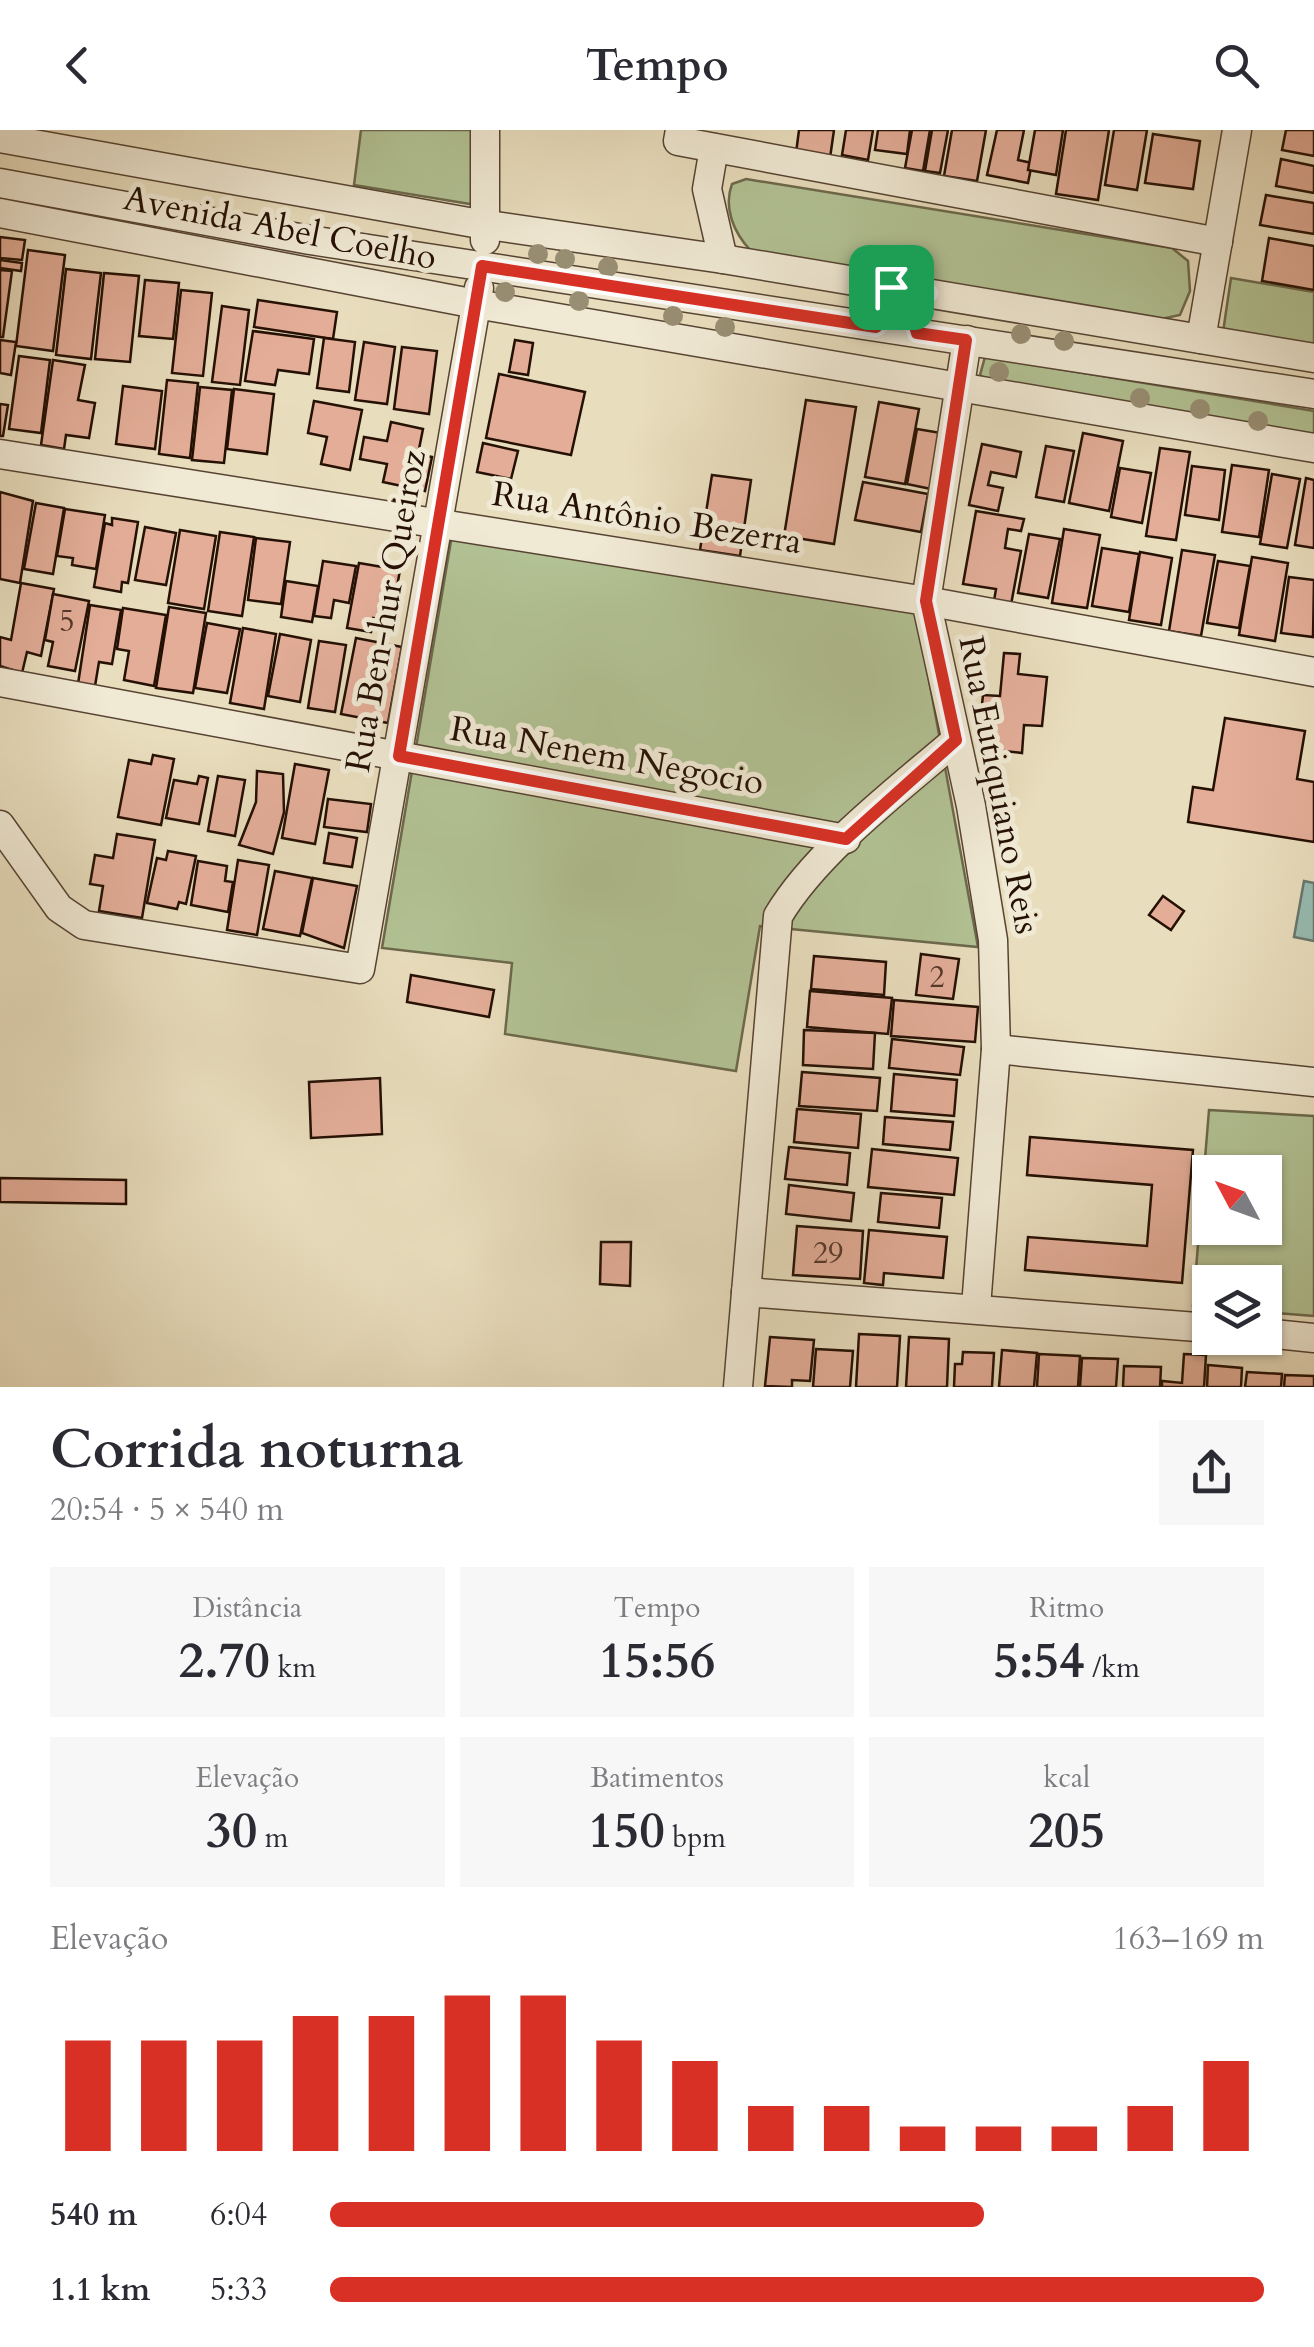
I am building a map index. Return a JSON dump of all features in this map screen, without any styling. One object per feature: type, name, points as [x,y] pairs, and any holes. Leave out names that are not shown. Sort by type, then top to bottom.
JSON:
[{"type":"street","name":"Rua Ben-hur Queiroz","points":[[0,825],[59,908],[84,925],[360,969],[441,523],[482,266],[486,224],[485,130]]},
{"type":"street","points":[[1201,339],[1237,130]]},
{"type":"street","points":[[679,136],[714,148],[1218,242]]},
{"type":"street","name":"Avenida Abel Coelho","points":[[0,138],[486,224],[723,258],[1314,358]]},
{"type":"street","points":[[714,148],[707,189],[723,258]]},
{"type":"street","name":"Avenida Abel Coelho","points":[[0,183],[310,240],[1314,394]]},
{"type":"street","points":[[259,230],[279,222],[286,210],[282,196],[273,186]]},
{"type":"street","points":[[310,240],[304,210],[320,194]]},
{"type":"street","name":"Avenida Abel Coelho","points":[[0,214],[476,304],[1314,448]]},
{"type":"street","points":[[876,327],[898,308],[891,287]]},
{"type":"street","points":[[917,333],[911,312],[928,293]]},
{"type":"street","name":"Rua Eutiquiano Reis","points":[[966,340],[962,390],[926,601],[994,940],[996,1049],[976,1307]]},
{"type":"street","name":"Rua Antônio Bezerra","points":[[0,454],[926,601],[1314,672]]},
{"type":"street","name":"Rua Nenem Negocio","points":[[0,682],[846,839]]},
{"type":"street","points":[[738,1387],[778,916],[798,887],[846,839],[956,740]]},
{"type":"street","points":[[996,1049],[1314,1082]]},
{"type":"street","points":[[746,1292],[1192,1326]]},
{"type":"street","points":[[1282,1335],[1314,1338]]},
{"type":"green space","points":[[361,130],[481,130],[476,205],[354,185]]},
{"type":"green space","points":[[746,179],[1172,248],[1188,261],[1190,291],[1180,315],[1161,319],[751,251],[735,228],[729,202],[732,184]]},
{"type":"green space","points":[[1231,278],[1314,292],[1314,353],[1222,339]]},
{"type":"green space","points":[[985,357],[1314,411],[1314,438],[989,382],[980,375]]},
{"type":"green space","points":[[452,535],[916,609],[978,947],[760,926],[736,1071],[505,1034],[512,963],[382,948]]},
{"type":"green space","points":[[1209,1110],[1314,1116],[1314,1316],[1282,1313],[1282,1265],[1196,1265],[1198,1245],[1282,1245],[1282,1155],[1205,1155]]},
{"type":"water","points":[[1304,881],[1314,883],[1314,941],[1294,937]]},
{"type":"building","points":[[799,130],[834,130],[830,158],[796,153]]},
{"type":"building","points":[[846,130],[873,130],[868,160],[842,155]]},
{"type":"building","points":[[878,130],[910,130],[907,154],[875,150]]},
{"type":"building","points":[[912,130],[930,130],[923,171],[905,168]]},
{"type":"building","points":[[932,130],[948,130],[940,173],[925,171]]},
{"type":"building","points":[[952,130],[986,130],[977,181],[944,176]]},
{"type":"building","points":[[997,130],[1024,130],[1018,160],[1032,163],[1028,183],[987,175]]},
{"type":"building","points":[[1035,130],[1063,130],[1056,175],[1028,170]]},
{"type":"building","points":[[1066,130],[1109,130],[1098,200],[1056,194]]},
{"type":"building","points":[[1114,130],[1147,130],[1137,190],[1105,185]]},
{"type":"building","points":[[1286,130],[1314,130],[1314,156],[1282,150]]},
{"type":"building","points":[[1153,134],[1200,141],[1193,189],[1145,183]]},
{"type":"building","points":[[1281,159],[1314,166],[1314,193],[1276,186]]},
{"type":"building","points":[[1266,195],[1314,203],[1314,234],[1260,225]]},
{"type":"building","points":[[0,237],[25,240],[22,260],[0,258]]},
{"type":"building","points":[[1269,238],[1314,246],[1314,290],[1262,281]]},
{"type":"building","points":[[28,250],[65,255],[53,351],[16,346]]},
{"type":"building","points":[[0,260],[22,263],[21,271],[0,268]]},
{"type":"building","points":[[66,269],[101,273],[91,359],[56,355]]},
{"type":"building","points":[[0,270],[12,271],[3,337],[0,337]]},
{"type":"building","points":[[104,273],[139,276],[130,362],[95,359]]},
{"type":"building","points":[[145,280],[179,283],[173,339],[139,336]]},
{"type":"building","points":[[181,290],[212,293],[203,376],[172,373]]},
{"type":"building","points":[[258,300],[337,312],[333,339],[254,327]]},
{"type":"building","points":[[222,306],[249,310],[240,385],[212,382]]},
{"type":"building","points":[[253,331],[314,339],[309,374],[278,370],[275,385],[245,381]]},
{"type":"building","points":[[324,338],[355,342],[349,392],[317,388]]},
{"type":"building","points":[[0,340],[16,342],[11,375],[0,373]]},
{"type":"building","points":[[515,340],[533,343],[528,375],[509,372]]},
{"type":"building","points":[[364,342],[395,347],[387,404],[355,400]]},
{"type":"building","points":[[402,347],[437,351],[429,414],[394,409]]},
{"type":"building","points":[[19,356],[50,360],[41,433],[9,429]]},
{"type":"building","points":[[53,360],[85,365],[78,400],[95,403],[89,438],[66,435],[64,449],[41,445]]},
{"type":"building","points":[[499,374],[585,392],[571,455],[486,438]]},
{"type":"building","points":[[167,380],[198,383],[190,458],[159,454]]},
{"type":"building","points":[[123,386],[162,391],[155,449],[116,444]]},
{"type":"building","points":[[200,387],[232,390],[224,463],[192,460]]},
{"type":"building","points":[[234,389],[274,394],[267,454],[227,449]]},
{"type":"building","points":[[806,400],[856,407],[834,544],[784,536]]},
{"type":"building","points":[[314,401],[362,410],[350,470],[321,464],[327,437],[308,433]]},
{"type":"building","points":[[879,402],[919,409],[905,484],[865,477]]},
{"type":"building","points":[[0,404],[8,405],[3,436],[0,436]]},
{"type":"building","points":[[391,422],[423,429],[418,454],[432,457],[425,491],[383,482],[387,464],[360,459],[364,437],[387,441]]},
{"type":"building","points":[[917,429],[941,433],[931,489],[907,484]]},
{"type":"building","points":[[1083,433],[1123,441],[1109,511],[1069,503]]},
{"type":"building","points":[[483,443],[518,451],[511,479],[477,472]]},
{"type":"building","points":[[982,444],[1021,452],[1016,477],[991,472],[988,485],[1003,488],[998,511],[969,505]]},
{"type":"building","points":[[1046,446],[1074,451],[1064,502],[1036,497]]},
{"type":"building","points":[[1160,448],[1190,452],[1176,540],[1146,536]]},
{"type":"building","points":[[1232,465],[1269,470],[1259,537],[1222,532]]},
{"type":"building","points":[[1192,466],[1225,470],[1219,520],[1185,515]]},
{"type":"building","points":[[1120,468],[1151,473],[1142,523],[1111,517]]},
{"type":"building","points":[[1272,474],[1300,479],[1287,548],[1260,544]]},
{"type":"building","points":[[712,475],[751,480],[740,556],[700,550]]},
{"type":"building","points":[[1306,478],[1314,480],[1314,548],[1295,545]]},
{"type":"building","points":[[863,482],[928,494],[921,532],[855,520]]},
{"type":"building","points":[[0,492],[33,501],[20,583],[0,579]]},
{"type":"building","points":[[36,503],[64,508],[53,574],[24,569]]},
{"type":"building","points":[[65,509],[105,515],[96,569],[72,565],[73,558],[57,556]]},
{"type":"building","points":[[976,511],[1024,519],[1021,531],[1008,529],[1005,548],[1021,551],[1010,610],[993,607],[996,589],[963,584]]},
{"type":"building","points":[[112,518],[138,522],[128,583],[122,582],[121,592],[94,587],[105,523],[112,525]]},
{"type":"building","points":[[145,527],[176,533],[166,585],[135,580]]},
{"type":"building","points":[[1064,529],[1100,535],[1087,608],[1052,603]]},
{"type":"building","points":[[180,530],[216,536],[204,609],[168,603]]},
{"type":"building","points":[[220,532],[254,537],[242,616],[208,611]]},
{"type":"building","points":[[1029,534],[1060,539],[1048,598],[1018,593]]},
{"type":"building","points":[[256,538],[290,542],[281,604],[248,600]]},
{"type":"building","points":[[1102,548],[1139,554],[1129,612],[1092,606]]},
{"type":"building","points":[[1182,550],[1215,555],[1201,636],[1169,631]]},
{"type":"building","points":[[1140,552],[1172,558],[1161,625],[1129,620]]},
{"type":"building","points":[[1252,557],[1288,563],[1275,641],[1239,635]]},
{"type":"building","points":[[323,561],[356,566],[349,603],[334,600],[331,618],[314,616]]},
{"type":"building","points":[[1218,561],[1250,566],[1239,628],[1207,623]]},
{"type":"building","points":[[359,563],[400,570],[391,621],[373,618],[371,632],[347,628]]},
{"type":"building","points":[[1289,577],[1314,580],[1313,637],[1281,633]]},
{"type":"building","points":[[286,581],[318,586],[312,622],[281,617]]},
{"type":"building","points":[[21,583],[54,589],[41,656],[27,652],[22,673],[0,666],[0,637],[11,640]]},
{"type":"building","points":[[53,594],[89,601],[75,671],[48,666],[53,642],[45,640]]},
{"type":"building","points":[[90,605],[121,610],[112,664],[99,662],[95,686],[78,684]]},
{"type":"building","points":[[169,607],[206,613],[193,693],[156,688]]},
{"type":"building","points":[[123,608],[166,615],[154,686],[124,680],[129,651],[117,649]]},
{"type":"building","points":[[207,623],[240,629],[227,693],[195,688]]},
{"type":"building","points":[[243,628],[276,634],[264,709],[230,703]]},
{"type":"building","points":[[280,634],[311,640],[300,702],[268,696]]},
{"type":"building","points":[[356,638],[402,647],[388,723],[341,714]]},
{"type":"building","points":[[319,641],[346,645],[335,712],[308,708]]},
{"type":"building","points":[[1004,653],[1020,654],[1018,674],[1047,677],[1042,726],[1024,725],[1022,753],[994,750],[996,734],[979,732],[983,695],[1000,696]]},
{"type":"building","points":[[1225,718],[1305,731],[1297,779],[1314,782],[1314,842],[1188,822],[1193,787],[1213,790]]},
{"type":"building","points":[[153,755],[174,759],[161,825],[118,817],[129,760],[151,764]]},
{"type":"building","points":[[295,764],[329,770],[315,844],[282,838]]},
{"type":"building","points":[[257,771],[283,774],[284,812],[273,854],[239,845],[256,802]]},
{"type":"building","points":[[199,776],[208,778],[199,824],[166,818],[174,780],[197,784]]},
{"type":"building","points":[[218,776],[245,780],[235,836],[208,831]]},
{"type":"building","points":[[328,799],[371,804],[367,832],[324,827]]},
{"type":"building","points":[[329,833],[357,838],[352,867],[324,863]]},
{"type":"building","points":[[117,834],[155,840],[142,918],[99,911],[103,886],[90,884],[95,855],[113,858]]},
{"type":"building","points":[[168,851],[196,856],[186,904],[179,902],[177,909],[147,903],[157,858],[166,860]]},
{"type":"building","points":[[238,860],[269,865],[257,935],[227,930]]},
{"type":"building","points":[[198,861],[227,866],[225,881],[233,882],[228,912],[191,905]]},
{"type":"building","points":[[275,871],[312,878],[300,936],[263,929]]},
{"type":"building","points":[[313,878],[357,886],[344,948],[302,933]]},
{"type":"building","points":[[1163,896],[1184,911],[1171,930],[1149,915]]},
{"type":"building","points":[[921,954],[959,959],[953,999],[916,995]]},
{"type":"building","points":[[814,956],[886,962],[884,995],[811,989]]},
{"type":"building","points":[[411,975],[494,990],[489,1017],[407,1002]]},
{"type":"building","points":[[810,991],[892,998],[888,1034],[807,1027]]},
{"type":"building","points":[[894,1000],[978,1007],[975,1042],[891,1036]]},
{"type":"building","points":[[804,1030],[875,1033],[873,1069],[803,1065]]},
{"type":"building","points":[[892,1039],[964,1047],[960,1075],[889,1068]]},
{"type":"building","points":[[802,1072],[880,1078],[877,1111],[799,1106]]},
{"type":"building","points":[[894,1074],[957,1080],[954,1116],[891,1111]]},
{"type":"building","points":[[380,1078],[382,1134],[311,1138],[309,1082]]},
{"type":"building","points":[[797,1109],[861,1114],[858,1148],[794,1142]]},
{"type":"building","points":[[885,1117],[953,1122],[950,1150],[883,1144]]},
{"type":"building","points":[[1030,1137],[1193,1150],[1182,1283],[1025,1270],[1028,1237],[1147,1246],[1152,1185],[1027,1175]]},
{"type":"building","points":[[789,1147],[850,1153],[847,1185],[785,1179]]},
{"type":"building","points":[[872,1149],[958,1158],[954,1195],[868,1187]]},
{"type":"building","points":[[0,1178],[126,1180],[126,1204],[0,1202]]},
{"type":"building","points":[[789,1185],[854,1193],[851,1221],[786,1214]]},
{"type":"building","points":[[881,1193],[942,1198],[939,1228],[878,1222]]},
{"type":"building","points":[[797,1226],[863,1231],[860,1279],[793,1275]]},
{"type":"building","points":[[869,1230],[947,1237],[943,1278],[884,1273],[883,1285],[864,1283]]},
{"type":"building","points":[[601,1242],[631,1242],[630,1286],[600,1284]]},
{"type":"building","points":[[859,1334],[900,1336],[897,1387],[856,1387]]},
{"type":"building","points":[[770,1337],[814,1340],[810,1381],[792,1380],[792,1387],[765,1386]]},
{"type":"building","points":[[909,1337],[949,1339],[947,1387],[906,1387]]},
{"type":"building","points":[[816,1349],[853,1351],[850,1387],[813,1387]]},
{"type":"building","points":[[1002,1350],[1037,1353],[1034,1387],[999,1387]]},
{"type":"building","points":[[963,1352],[994,1353],[992,1387],[954,1387],[955,1364],[962,1364]]},
{"type":"building","points":[[1039,1354],[1080,1356],[1078,1387],[1037,1387]]},
{"type":"building","points":[[1184,1354],[1206,1355],[1204,1387],[1162,1387],[1162,1381],[1182,1383]]},
{"type":"building","points":[[1082,1358],[1118,1359],[1116,1387],[1080,1387]]},
{"type":"building","points":[[1208,1365],[1242,1368],[1241,1387],[1207,1387]]},
{"type":"building","points":[[1124,1366],[1161,1367],[1160,1387],[1123,1387]]},
{"type":"building","points":[[1247,1372],[1282,1374],[1281,1387],[1245,1387]]},
{"type":"building","points":[[1285,1375],[1314,1376],[1314,1387],[1284,1387]]},
{"type":"route","points":[[482,266],[876,327],[890,319],[898,308],[898,296],[891,287],[928,293],[911,312],[917,333],[966,340],[962,390],[926,601],[956,740],[846,839],[399,756],[482,266]]}]
